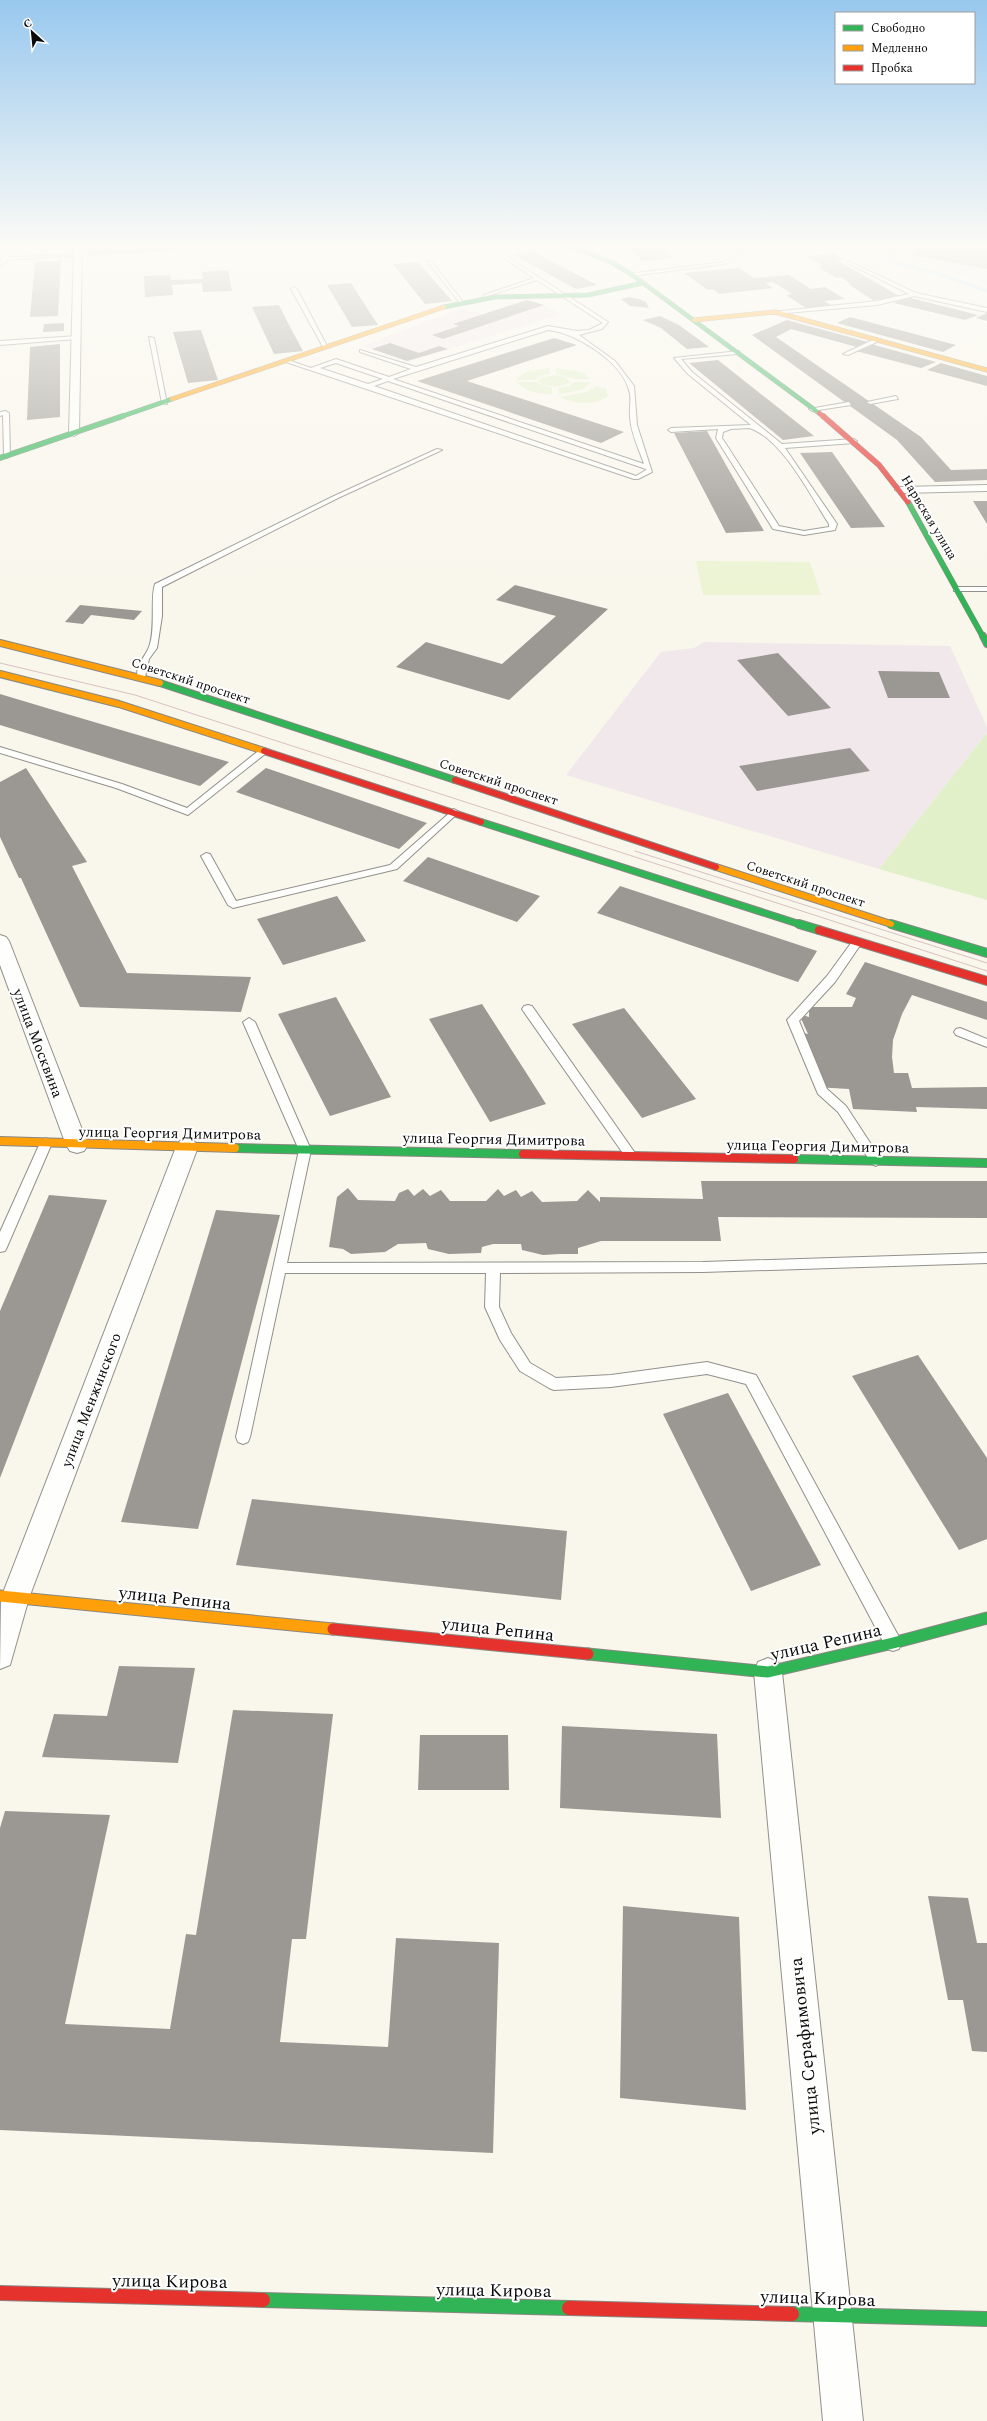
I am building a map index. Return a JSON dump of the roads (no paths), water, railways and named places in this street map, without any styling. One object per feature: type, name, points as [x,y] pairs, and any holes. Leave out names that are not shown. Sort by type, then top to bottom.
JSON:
[{"type":"main road","points":[[3,457],[289,360]]},
{"type":"main road","name":"Нарвская улица","points":[[748,360],[854,441],[881,466],[901,490],[987,644]]},
{"type":"main road","points":[[950,360],[987,370]]},
{"type":"main road","name":"Советский проспект","points":[[0,643],[141,677],[875,919],[987,953]]},
{"type":"main road","points":[[0,674],[119,704],[265,750],[713,897],[987,981]]},
{"type":"main road","name":"улица Георгия Димитрова","points":[[0,1141],[77,1145],[987,1163]]},
{"type":"main road","name":"улица Репина","points":[[8,1597],[768,1672],[893,1643],[987,1618]]},
{"type":"main road","name":"улица Кирова","points":[[0,2293],[987,2319]]},
{"type":"street","points":[[74,433],[76,360]]},
{"type":"street","points":[[901,490],[987,488]]},
{"type":"street","name":"улица Москвина","points":[[0,941],[77,1145]]},
{"type":"street","name":"улица Менжинского","points":[[0,1655],[8,1597],[187,1147]]},
{"type":"street","name":"улица Серафимовича","points":[[768,1672],[843,2421]]},
{"type":"lane","points":[[155,360],[165,403]]},
{"type":"lane","points":[[389,360],[416,369]]},
{"type":"lane","points":[[368,386],[445,360]]},
{"type":"lane","points":[[286,361],[311,370],[320,370],[368,386],[636,478],[650,472],[633,419],[634,404],[631,386],[610,360]]},
{"type":"lane","points":[[679,360],[690,373],[781,446],[833,524],[832,528],[809,533],[790,533],[776,528],[720,438],[720,431],[730,427]]},
{"type":"lane","points":[[311,370],[336,361],[649,468]]},
{"type":"lane","points":[[870,402],[896,398]]},
{"type":"lane","points":[[812,409],[849,404]]},
{"type":"lane","points":[[0,414],[6,413],[3,457]]},
{"type":"lane","points":[[671,430],[749,426],[762,430]]},
{"type":"lane","points":[[781,446],[854,441]]},
{"type":"lane","points":[[141,677],[145,659],[153,648],[158,616],[158,586],[336,497],[439,450]]},
{"type":"lane","points":[[956,589],[987,589]]},
{"type":"lane","points":[[0,750],[119,786],[188,812],[265,750]]},
{"type":"lane","points":[[206,856],[233,905],[393,867],[454,812]]},
{"type":"lane","points":[[858,941],[831,979],[793,1020],[822,1091],[842,1109],[876,1161]]},
{"type":"lane","points":[[528,1009],[631,1156]]},
{"type":"lane","points":[[243,1437],[305,1150],[249,1022]]},
{"type":"lane","points":[[960,1032],[987,1043]]},
{"type":"lane","points":[[0,1247],[46,1143]]},
{"type":"lane","points":[[279,1268],[703,1267],[987,1258]]},
{"type":"lane","points":[[493,1268],[492,1307],[505,1336],[525,1367],[554,1384],[611,1381],[707,1368],[751,1379],[893,1643]]},
{"type":"tram line","points":[[0,663],[135,695],[987,971]]},
{"type":"tram line","points":[[635,851],[987,963]]}]
